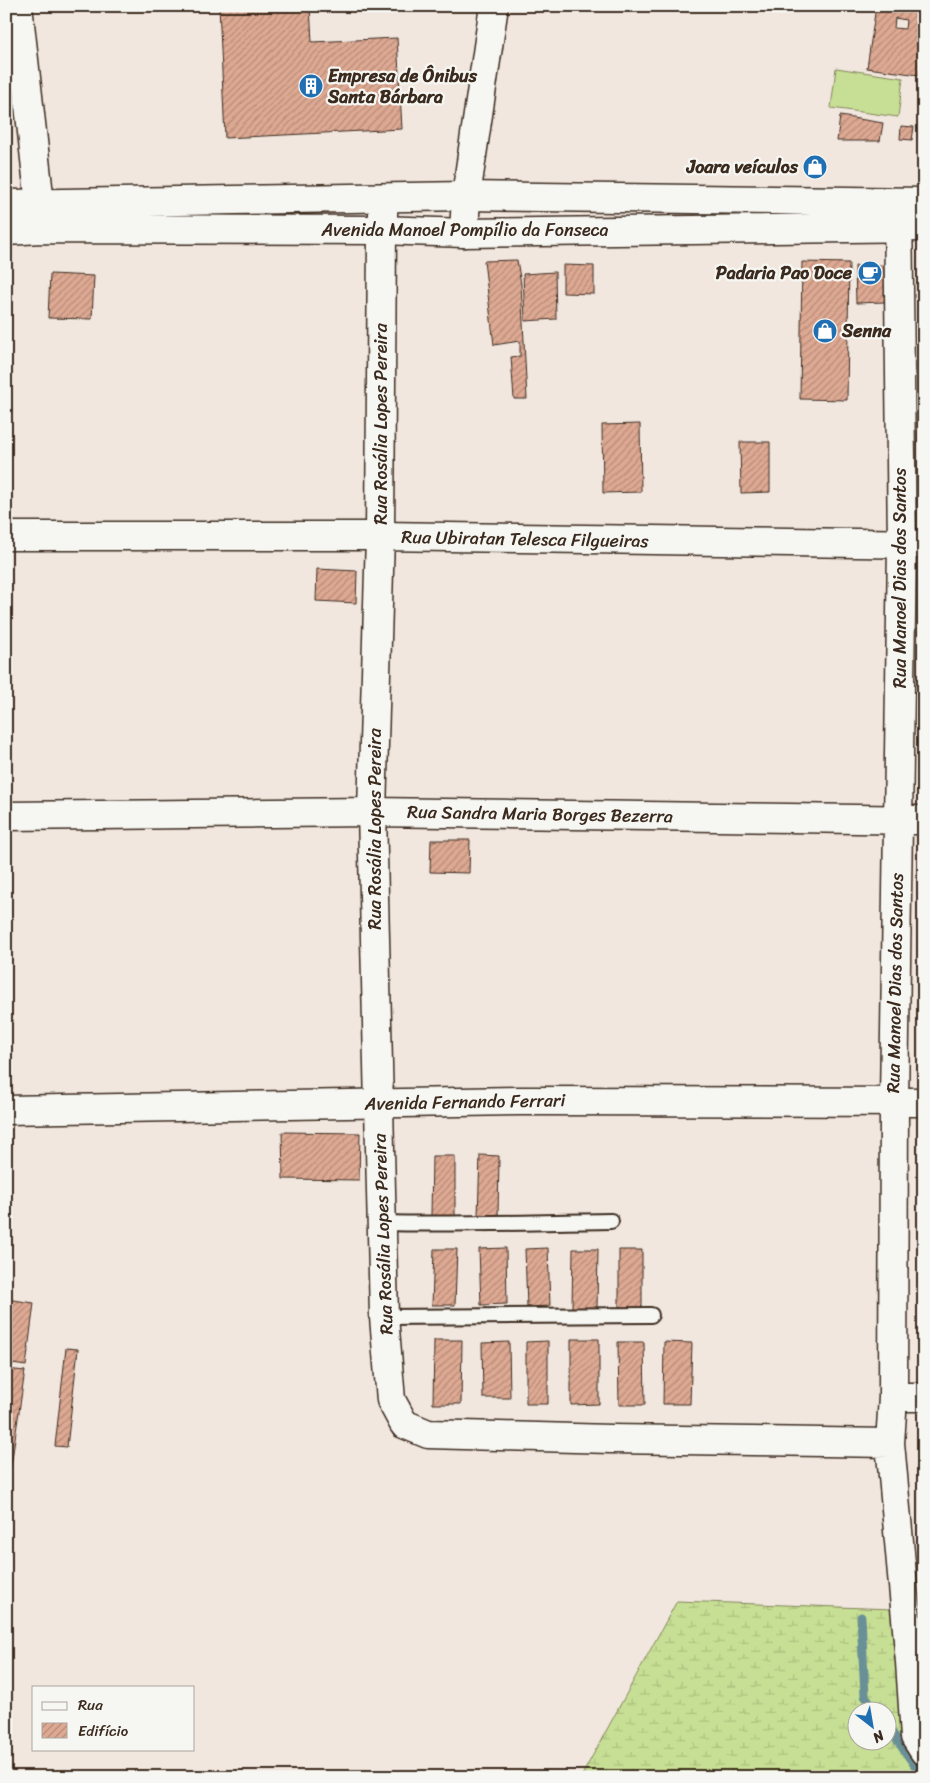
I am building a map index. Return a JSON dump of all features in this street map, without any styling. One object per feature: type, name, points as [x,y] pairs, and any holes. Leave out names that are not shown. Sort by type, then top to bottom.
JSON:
[{"type":"street","points":[[18,6],[40,216]]},
{"type":"street","points":[[464,232],[466,196],[494,6]]},
{"type":"street","name":"Avenida Manoel Pompílio da Fonseca","points":[[6,231],[40,216],[384,198],[466,196],[911,215]]},
{"type":"street","name":"Rua Rosália Lopes Pereira","points":[[384,198],[382,230],[380,536],[372,812],[384,1318],[390,1400],[404,1424],[428,1434],[890,1443]]},
{"type":"street","name":"Avenida Manoel Pompílio da Fonseca","points":[[6,205],[40,216],[464,232],[911,215]]},
{"type":"street","name":"Rua Manoel Dias dos Santos","points":[[911,215],[913,545],[911,820],[894,1102],[893,1397],[890,1443],[917,1662],[919,1744]]},
{"type":"street","name":"Rua Ubiratan Telesca Filgueiras","points":[[6,536],[380,536],[913,545]]},
{"type":"street","name":"Rua Sandra Maria Borges Bezerra","points":[[6,816],[372,812],[911,820]]},
{"type":"street","name":"Avenida Fernando Ferrari","points":[[6,1110],[520,1101],[924,1102]]},
{"type":"street","points":[[893,1397],[924,1397]]},
{"type":"lane","points":[[383,1223],[610,1221]]},
{"type":"lane","points":[[384,1318],[651,1315]]},
{"type":"green space","points":[[836,68],[903,78],[898,117],[831,108]]},
{"type":"green space","points":[[677,1601],[892,1609],[917,1768],[924,1772],[924,1777],[581,1777]]},
{"type":"building","name":"Empresa de Ônibus Santa Bárbara","points":[[219,6],[310,6],[312,42],[397,38],[402,129],[225,138]]},
{"type":"building","points":[[876,6],[924,6],[924,46],[919,75],[867,68]],"holes":[[[895,18],[906,20],[905,29],[894,28]]]},
{"type":"building","points":[[840,116],[883,123],[880,141],[837,141]]},
{"type":"building","points":[[901,126],[914,127],[912,140],[900,139]]},
{"type":"building","points":[[517,260],[521,284],[527,399],[514,399],[511,357],[520,356],[520,341],[494,345],[484,261]]},
{"type":"building","name":"Senna","points":[[802,262],[849,263],[847,400],[800,399]]},
{"type":"building","points":[[563,265],[594,266],[594,294],[563,293]]},
{"type":"building","points":[[884,265],[885,302],[856,303],[855,266]]},
{"type":"building","points":[[555,272],[556,319],[525,321],[523,274]]},
{"type":"building","points":[[50,274],[94,276],[92,319],[48,318]]},
{"type":"building","points":[[640,424],[641,492],[603,493],[602,425]]},
{"type":"building","points":[[740,442],[770,442],[770,492],[741,493]]},
{"type":"building","points":[[317,569],[357,571],[356,603],[316,601]]},
{"type":"building","points":[[431,840],[470,840],[469,873],[430,872]]},
{"type":"building","points":[[282,1132],[360,1133],[359,1180],[283,1179]]},
{"type":"building","points":[[480,1155],[499,1156],[498,1217],[478,1216]]},
{"type":"building","points":[[432,1156],[455,1156],[455,1216],[431,1216]]},
{"type":"building","points":[[506,1248],[507,1304],[481,1305],[479,1249]]},
{"type":"building","points":[[548,1248],[550,1306],[527,1307],[525,1249]]},
{"type":"building","points":[[434,1249],[457,1249],[455,1305],[432,1305]]},
{"type":"building","points":[[573,1249],[598,1249],[597,1308],[572,1308]]},
{"type":"building","points":[[619,1250],[642,1250],[642,1309],[619,1309]]},
{"type":"building","points":[[6,1299],[34,1303],[26,1366],[6,1363]]},
{"type":"building","points":[[571,1339],[599,1339],[599,1404],[571,1405]]},
{"type":"building","points":[[434,1340],[462,1340],[461,1404],[433,1404]]},
{"type":"building","points":[[548,1341],[548,1404],[526,1404],[526,1342]]},
{"type":"building","points":[[509,1342],[510,1398],[483,1398],[482,1343]]},
{"type":"building","points":[[618,1342],[644,1342],[645,1405],[619,1405]]},
{"type":"building","points":[[664,1342],[692,1343],[690,1404],[663,1404]]},
{"type":"building","points":[[66,1348],[78,1349],[67,1447],[55,1446]]},
{"type":"building","points":[[6,1369],[25,1371],[9,1479],[6,1478]]},
{"type":"waterway","points":[[861,1617],[865,1696],[868,1700]]},
{"type":"waterway","points":[[898,1741],[923,1777]]},
{"type":"place","name":"Empresa de Ônibus Santa Bárbara","points":[[311,86]]},
{"type":"place","name":"Joara veículos","points":[[815,167]]},
{"type":"place","name":"Padaria Pao Doce","points":[[870,273]]},
{"type":"place","name":"Senna","points":[[825,331]]}]
